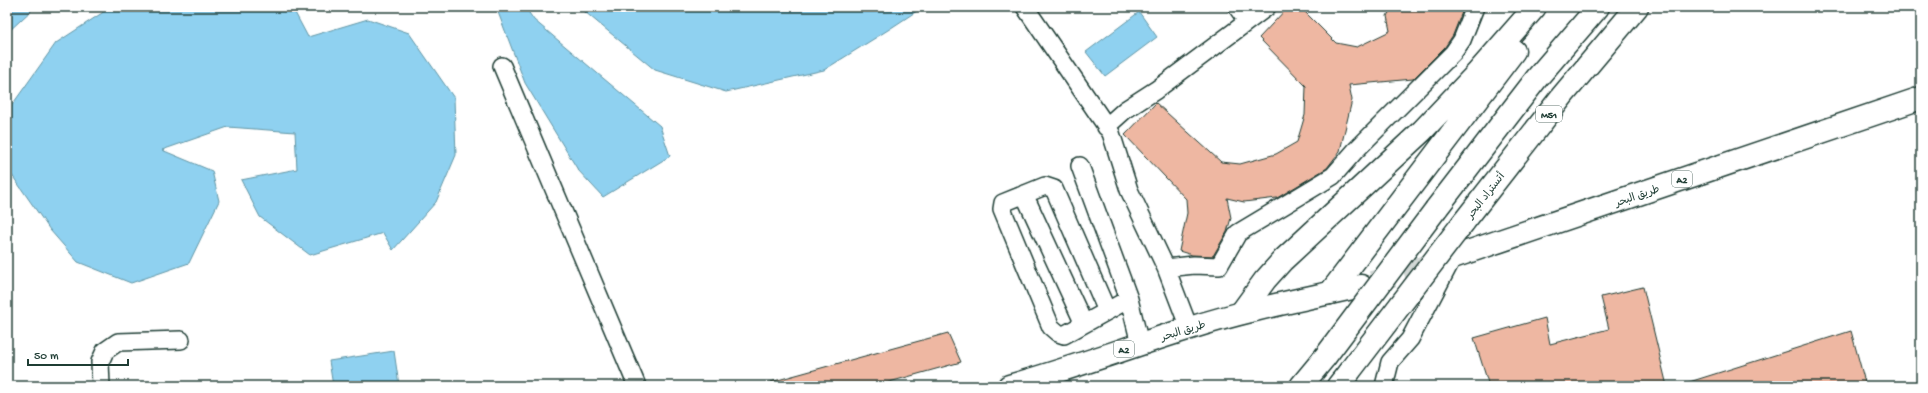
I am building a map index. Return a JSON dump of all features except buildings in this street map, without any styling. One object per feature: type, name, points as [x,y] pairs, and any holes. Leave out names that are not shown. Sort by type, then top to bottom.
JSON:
[{"type":"main road","points":[[1241,313],[1265,280],[1283,260],[1422,131],[1478,72],[1535,7]]},
{"type":"main road","points":[[1330,293],[1548,7]]},
{"type":"main road","name":"M51","points":[[1301,386],[1325,357],[1537,78],[1598,7]]},
{"type":"main road","name":"أتستراد البحر","points":[[1344,379],[1463,223],[1563,96],[1637,7]]},
{"type":"main road","name":"طريق البحر","points":[[1448,259],[1921,98]]},
{"type":"main road","name":"طريق البحر","points":[[1008,386],[1189,328],[1241,313],[1361,286]]},
{"type":"lane","points":[[1025,7],[1110,133],[1129,190],[1166,268],[1189,328]]},
{"type":"lane","points":[[1238,7],[1247,21]]},
{"type":"lane","points":[[1106,127],[1126,110],[1156,90],[1267,7]]},
{"type":"lane","points":[[1166,268],[1194,265],[1219,266],[1238,233],[1333,176],[1354,151],[1453,53],[1462,40],[1475,7]]},
{"type":"lane","points":[[502,66],[636,386]]},
{"type":"lane","points":[[1080,166],[1129,299],[1140,344]]},
{"type":"lane","points":[[1107,311],[1054,189],[1045,186],[1003,203],[1002,209],[1051,327],[1058,333],[1064,335],[1129,299]]},
{"type":"lane","points":[[1024,194],[1084,324]]},
{"type":"lane","points":[[1384,386],[1390,362],[1410,339],[1448,259]]},
{"type":"lane","points":[[101,386],[100,362],[105,350],[118,342],[182,340]]},
{"type":"water","points":[[7,7],[35,7],[7,33]]},
{"type":"water","points":[[109,7],[292,7],[308,37],[368,19],[409,33],[454,98],[456,155],[436,202],[393,250],[383,233],[310,255],[260,217],[241,180],[297,169],[295,132],[228,127],[162,150],[212,171],[219,201],[189,263],[131,283],[78,262],[50,230],[7,168],[7,112],[56,43]]},
{"type":"water","points":[[496,7],[525,7],[534,20],[660,126],[670,156],[603,197],[578,170],[525,83]]},
{"type":"water","points":[[579,7],[923,7],[824,70],[726,92],[655,70]]},
{"type":"water","points":[[1139,12],[1157,37],[1105,76],[1086,52]]},
{"type":"water","points":[[394,351],[399,385],[333,386],[329,361]]},
{"type":"tunnel","points":[[1372,282],[1443,261]]}]
